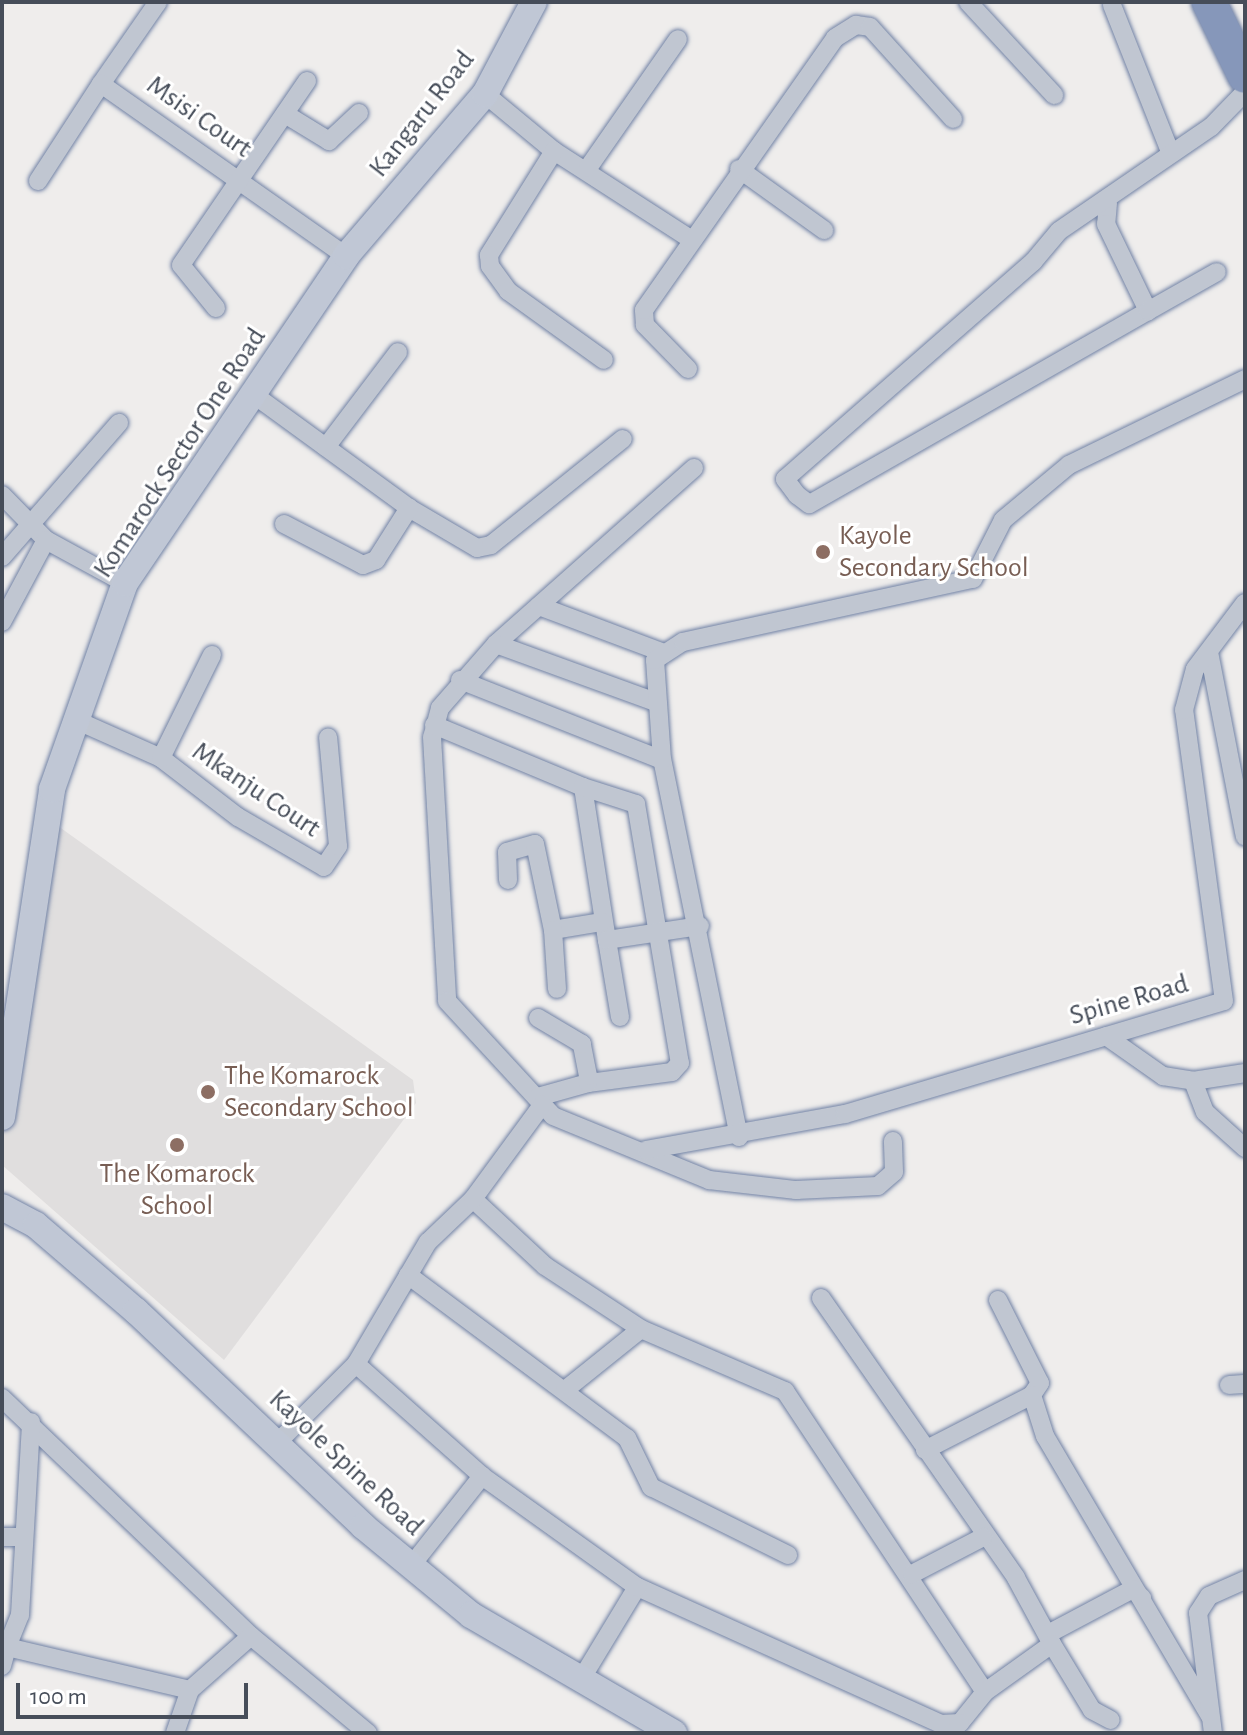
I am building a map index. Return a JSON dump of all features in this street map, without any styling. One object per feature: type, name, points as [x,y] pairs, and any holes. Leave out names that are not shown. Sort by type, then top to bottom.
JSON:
[{"type":"highway","points":[[1209,2],[1245,76]]},
{"type":"main road","name":"Kangaru Road","points":[[346,256],[485,94],[534,2]]},
{"type":"main road","name":"Komarock Sector One Road","points":[[2,1117],[44,830],[125,583],[257,397],[346,256]]},
{"type":"main road","name":"Kayole Spine Road","points":[[2,1207],[36,1225],[411,1566],[471,1615],[674,1733]]},
{"type":"street","name":"Msisi Court","points":[[158,2],[101,84],[346,256]]},
{"type":"street","points":[[968,2],[1054,95]]},
{"type":"street","points":[[1112,5],[1171,154]]},
{"type":"street","points":[[688,369],[643,317],[689,238],[835,38],[856,25],[870,27],[953,119]]},
{"type":"street","points":[[588,168],[678,39]]},
{"type":"street","points":[[216,308],[181,265],[307,81]]},
{"type":"street","points":[[38,181],[101,84]]},
{"type":"street","points":[[1217,272],[809,504],[785,479],[1033,262],[1059,231],[1108,203],[1245,92]]},
{"type":"street","points":[[485,94],[554,151],[588,168],[689,238]]},
{"type":"street","points":[[285,114],[329,141],[359,113]]},
{"type":"street","points":[[554,151],[489,255],[490,266],[508,291],[604,360]]},
{"type":"street","points":[[739,169],[824,230]]},
{"type":"street","points":[[1108,203],[1106,224],[1148,311]]},
{"type":"street","points":[[326,447],[398,352]]},
{"type":"street","points":[[739,1137],[712,1028],[700,926],[662,760],[655,660],[683,642],[973,579],[1003,520],[1069,465],[1245,379]]},
{"type":"street","points":[[257,397],[409,508],[468,546],[491,545],[623,439]]},
{"type":"street","points":[[2,622],[40,534],[119,423]]},
{"type":"street","points":[[694,468],[496,644],[460,680],[434,725],[447,1001],[540,1101],[723,1184],[837,1191],[886,1182],[894,1172],[893,1141]]},
{"type":"street","points":[[2,495],[40,534],[125,583]]},
{"type":"street","points":[[284,524],[363,565],[376,560],[409,508]]},
{"type":"street","points":[[2,557],[40,534]]},
{"type":"street","name":"Spine Road","points":[[646,1150],[739,1137],[919,1089],[1225,1000],[1186,741],[1187,683],[1245,603]]},
{"type":"street","points":[[539,606],[664,653]]},
{"type":"street","points":[[496,644],[658,703]]},
{"type":"street","points":[[1209,652],[1245,837]]},
{"type":"street","points":[[161,758],[212,655]]},
{"type":"street","points":[[460,680],[662,760]]},
{"type":"street","name":"Mkanju Court","points":[[78,721],[161,758],[238,817],[324,867],[338,846],[328,737]]},
{"type":"street","points":[[277,1443],[356,1364],[408,1275],[451,1216],[473,1199],[540,1101],[588,1083],[672,1072],[680,1063],[636,804],[583,787],[434,725]]},
{"type":"street","points":[[583,787],[602,922],[620,1017]]},
{"type":"street","points":[[508,880],[507,852],[535,844],[553,930],[557,989]]},
{"type":"street","points":[[553,930],[602,922]]},
{"type":"street","points":[[607,940],[700,926]]},
{"type":"street","points":[[538,1018],[582,1044],[588,1083]]},
{"type":"street","points":[[1106,1036],[1157,1074],[1193,1081],[1245,1073]]},
{"type":"street","points":[[1193,1081],[1205,1112],[1245,1148]]},
{"type":"street","points":[[473,1199],[545,1266],[641,1329],[785,1391],[912,1574],[985,1692]]},
{"type":"street","points":[[408,1275],[627,1438],[651,1487],[788,1555]]},
{"type":"street","points":[[821,1298],[983,1537],[1092,1710],[1111,1720]]},
{"type":"street","points":[[925,1450],[1032,1395],[1040,1383],[998,1300]]},
{"type":"street","points":[[565,1390],[641,1329]]},
{"type":"street","points":[[356,1364],[482,1476],[637,1587],[962,1729],[985,1692],[1050,1639],[1133,1589],[1149,1607]]},
{"type":"street","points":[[1032,1395],[1045,1436],[1149,1607],[1211,1724]]},
{"type":"street","points":[[2,1398],[31,1422],[251,1636],[368,1733]]},
{"type":"street","points":[[2,1666],[20,1615],[31,1422]]},
{"type":"street","points":[[411,1566],[482,1476]]},
{"type":"street","points":[[2,1537],[23,1537]]},
{"type":"street","points":[[912,1574],[983,1537]]},
{"type":"street","points":[[1211,1724],[1198,1613],[1209,1596],[1245,1580]]},
{"type":"street","points":[[580,1681],[637,1587]]},
{"type":"street","points":[[175,1733],[190,1690],[251,1636]]},
{"type":"street","points":[[7,1647],[190,1690]]},
{"type":"shaded area","name":"The Komarock Secondary School","points":[[51,821],[413,1080],[416,1103],[224,1360],[2,1165],[2,1077]]},
{"type":"place","name":"Kayole Secondary School","points":[[823,552]]},
{"type":"place","name":"The Komarock Secondary School","points":[[208,1092]]},
{"type":"place","name":"The Komarock School","points":[[177,1145]]}]
